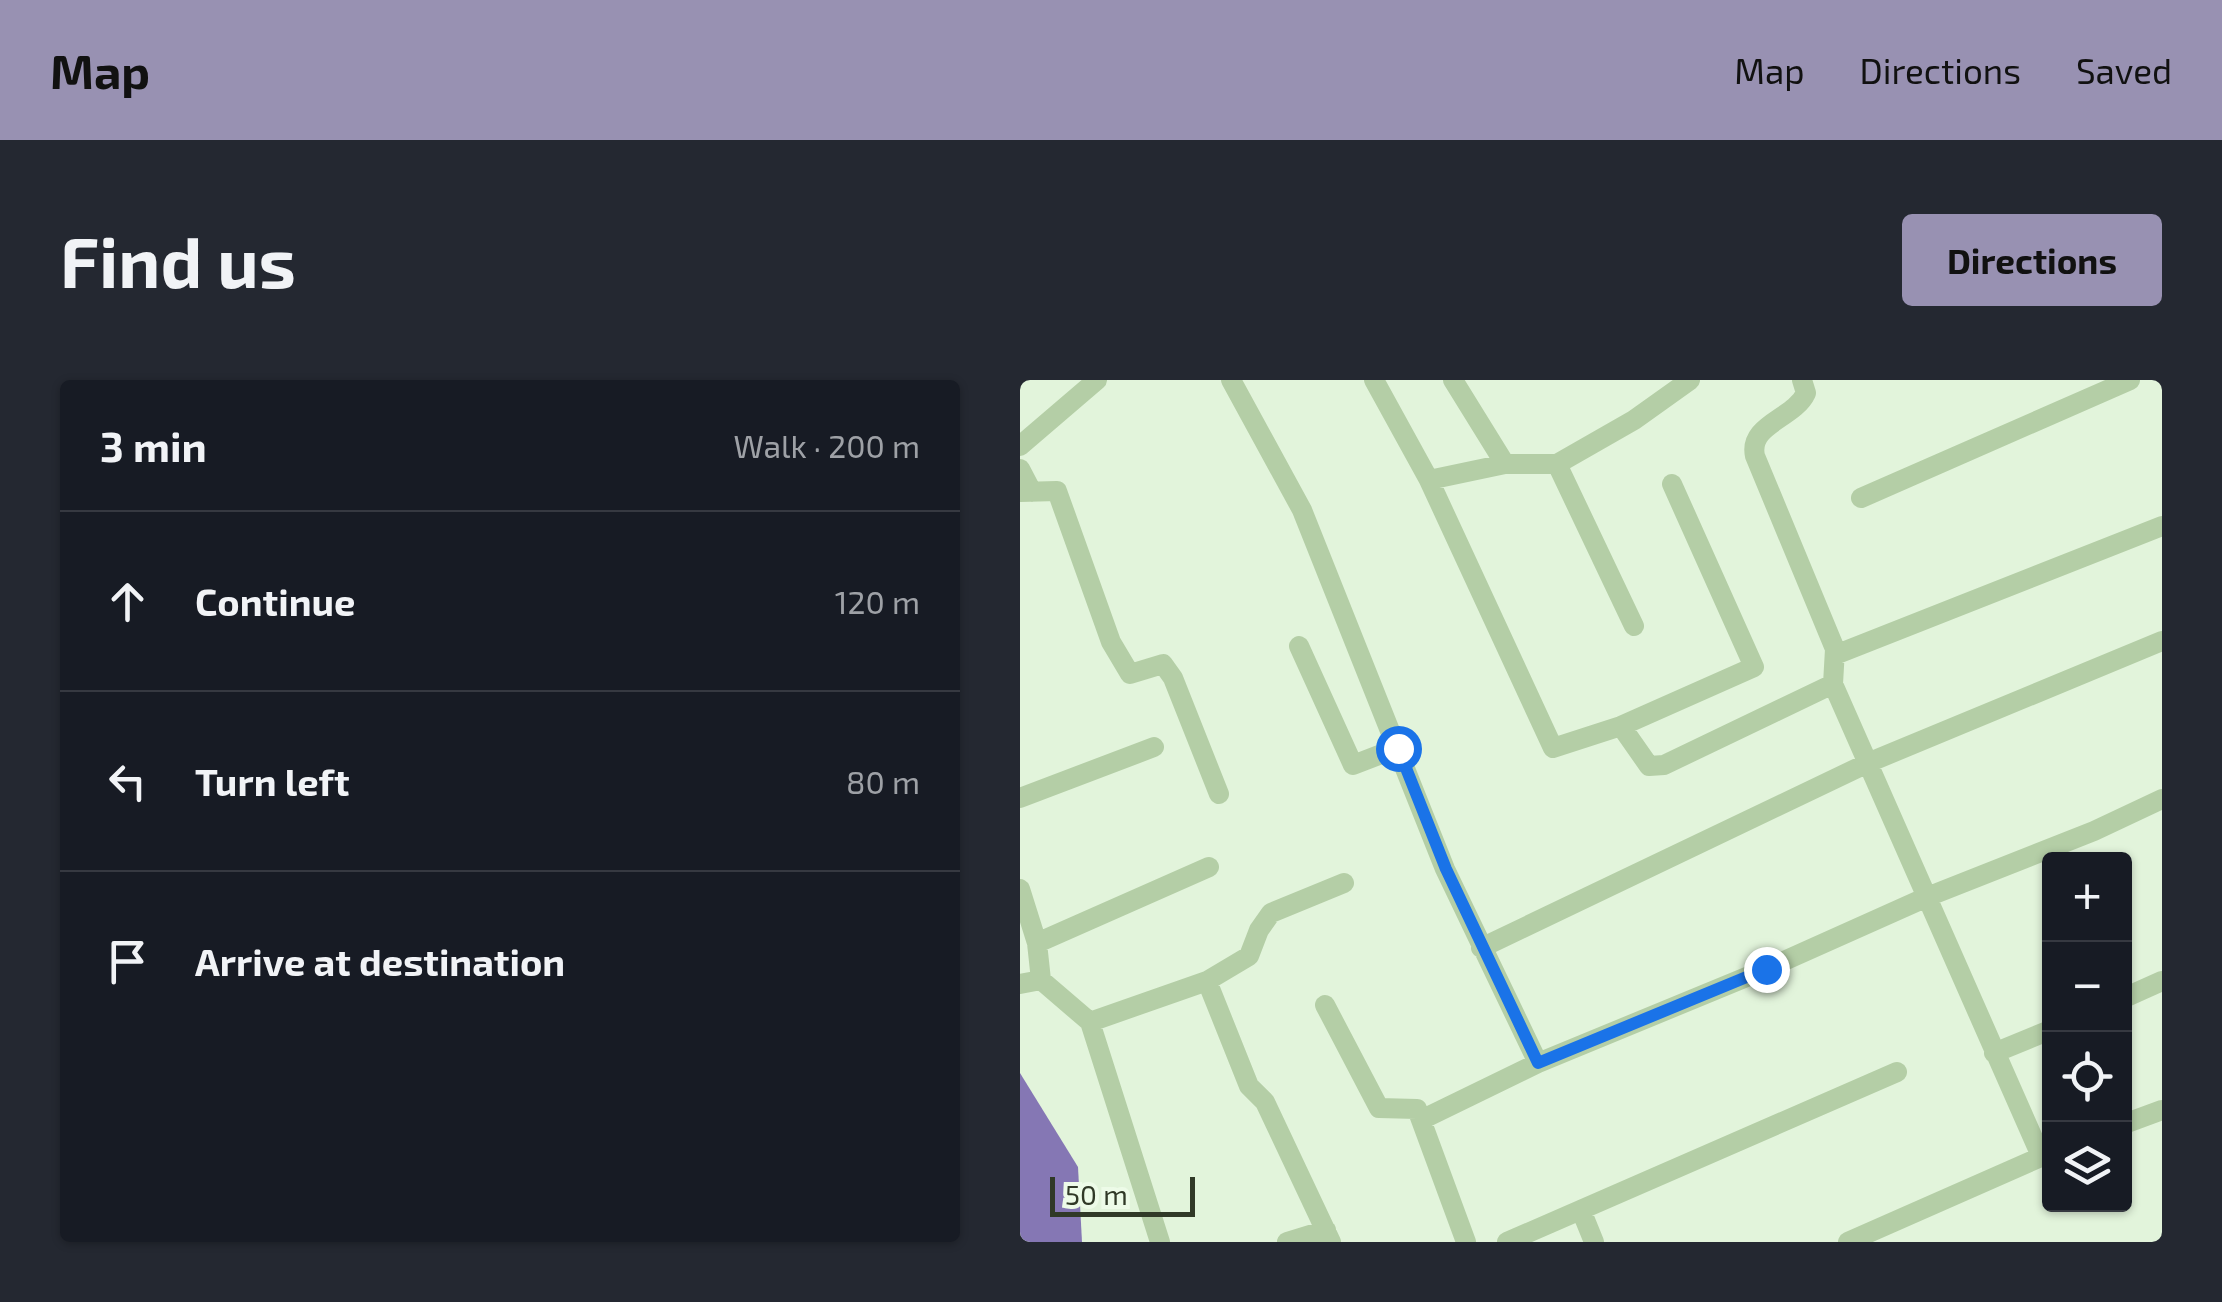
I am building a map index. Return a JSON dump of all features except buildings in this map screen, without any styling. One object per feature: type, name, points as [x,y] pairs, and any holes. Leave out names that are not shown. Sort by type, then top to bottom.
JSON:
[{"type":"street","points":[[1020,446],[1096,380]]},
{"type":"street","points":[[1231,380],[1302,510],[1481,948],[1538,1063]]},
{"type":"street","points":[[1374,380],[1429,480],[1553,748],[1622,726],[1754,667],[1672,484]]},
{"type":"street","points":[[1453,380],[1505,464]]},
{"type":"street","points":[[1429,480],[1505,464],[1557,464],[1634,420],[1690,380]]},
{"type":"street","points":[[1802,380],[1804,400],[1756,434],[1752,444],[1835,655],[1833,684],[1994,1053],[2042,1149]]},
{"type":"street","points":[[1861,498],[2130,380]]},
{"type":"street","points":[[1557,464],[1634,626]]},
{"type":"street","points":[[1020,469],[1026,492],[1058,492],[1111,642],[1130,674],[1163,664],[1173,678],[1219,794]]},
{"type":"street","points":[[1835,655],[2162,526]]},
{"type":"street","points":[[1481,948],[1870,762],[2162,640]]},
{"type":"street","points":[[1300,646],[1353,765],[1398,748]]},
{"type":"street","points":[[1622,726],[1649,766],[1664,765],[1833,684]]},
{"type":"street","points":[[1020,798],[1154,747]]},
{"type":"street","points":[[1421,1120],[1538,1063],[2162,799]]},
{"type":"street","points":[[1037,943],[1210,867]]},
{"type":"street","points":[[1090,1022],[1207,982],[1248,956],[1271,913],[1344,883]]},
{"type":"street","points":[[1020,889],[1037,943],[1030,982],[1090,1022],[1160,1242]]},
{"type":"street","points":[[1207,982],[1249,1086],[1265,1102],[1328,1236],[1287,1242]]},
{"type":"street","points":[[2132,995],[2162,982]]},
{"type":"street","points":[[1326,1004],[1379,1108],[1417,1109],[1466,1242]]},
{"type":"street","points":[[1994,1053],[2045,1032]]},
{"type":"street","points":[[1507,1242],[1897,1072]]},
{"type":"street","points":[[2129,1122],[2162,1110]]},
{"type":"street","points":[[1848,1242],[2042,1156]]},
{"type":"street","points":[[1581,1210],[1594,1242]]},
{"type":"shaded area","points":[[1020,1073],[1078,1167],[1082,1242],[1020,1242]]},
{"type":"route","points":[[1398,748],[1481,948],[1538,1063],[1766,969]]}]
